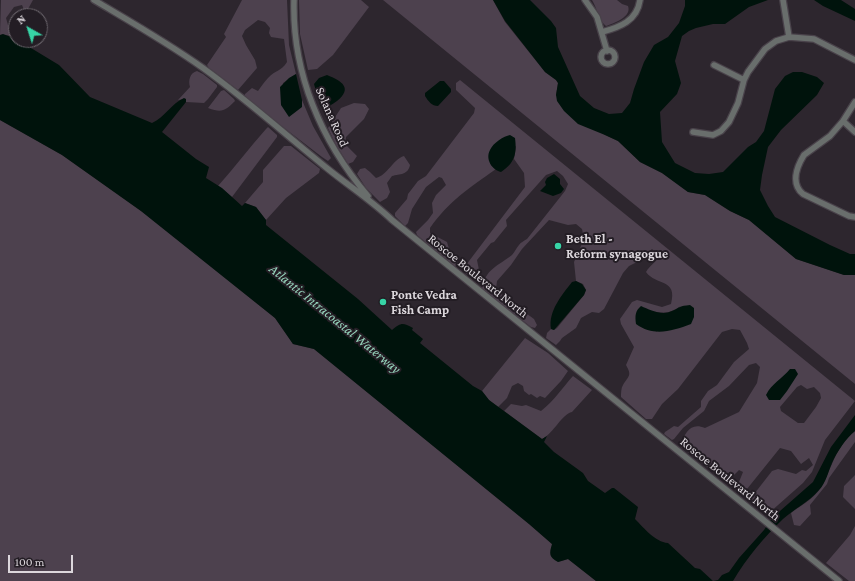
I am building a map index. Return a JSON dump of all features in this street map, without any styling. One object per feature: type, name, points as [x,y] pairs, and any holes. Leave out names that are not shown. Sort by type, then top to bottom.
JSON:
[{"type":"street","name":"Roscoe Boulevard North","points":[[94,0],[202,67],[329,170],[377,206],[839,581]]},
{"type":"street","name":"Solana Road","points":[[294,0],[297,48],[307,89],[322,127],[336,154],[349,173],[377,206]]},
{"type":"street","points":[[585,0],[595,13],[607,51]]},
{"type":"street","points":[[602,32],[622,26],[628,22],[635,15],[640,0]]},
{"type":"street","points":[[783,0],[789,38]]},
{"type":"street","points":[[693,132],[713,135],[725,128],[737,106],[744,80],[748,72],[765,49],[776,41],[789,38],[814,39],[855,60]]},
{"type":"street","points":[[714,64],[744,80]]},
{"type":"street","points":[[855,102],[843,121],[830,136],[804,155],[801,160],[796,179],[798,188],[806,196],[849,216],[855,217]]},
{"type":"street","points":[[843,121],[855,132]]},
{"type":"street","points":[[329,170],[339,173],[349,173]]},
{"type":"shaded area","points":[[1,0],[33,0],[29,8],[23,8],[22,5],[8,8],[8,15],[6,18],[8,36],[0,35]]},
{"type":"shaded area","points":[[242,0],[287,0],[289,45],[296,74],[283,83],[281,105],[302,107],[302,100],[313,126],[331,158],[328,161],[244,97],[245,94],[252,88],[258,91],[268,78],[282,68],[287,62],[284,39],[271,37],[269,33],[270,28],[265,22],[258,20],[245,30],[242,36],[255,60],[257,68],[238,90],[207,65],[226,37],[224,34]]},
{"type":"shaded area","points":[[299,0],[361,0],[369,7],[333,55],[317,69],[308,70],[300,34]]},
{"type":"shaded area","points":[[383,0],[493,0],[505,22],[545,72],[558,83],[556,95],[605,135],[618,141],[640,162],[662,173],[688,192],[705,195],[730,211],[749,220],[796,259],[844,275],[855,275],[855,384]]},
{"type":"shaded area","points":[[592,0],[617,0],[628,6],[629,10],[622,19],[606,26]]},
{"type":"shaded area","points":[[197,71],[217,85],[217,87],[204,103],[186,102],[186,99],[178,100],[190,87],[190,77]]},
{"type":"shaded area","points":[[460,80],[855,401],[825,440],[812,472],[803,483],[769,513],[765,513],[750,501],[751,498],[772,471],[778,469],[796,474],[802,470],[806,471],[813,465],[809,458],[801,464],[791,451],[780,448],[743,494],[737,487],[743,472],[739,470],[730,479],[724,480],[681,447],[680,444],[692,428],[696,426],[705,428],[739,412],[757,383],[760,367],[756,363],[749,365],[729,386],[709,401],[704,411],[683,428],[674,439],[672,440],[664,434],[674,426],[678,427],[701,407],[701,401],[708,391],[717,385],[734,362],[749,349],[740,330],[732,329],[722,332],[678,389],[662,404],[652,419],[646,419],[621,397],[622,386],[629,375],[626,365],[634,347],[621,324],[620,319],[632,302],[637,300],[662,307],[671,304],[672,296],[669,286],[650,276],[646,272],[660,256],[652,249],[639,261],[629,266],[623,273],[604,309],[599,313],[592,312],[581,318],[576,328],[562,338],[556,345],[546,338],[547,333],[551,329],[554,330],[557,328],[584,295],[586,290],[583,284],[576,281],[574,262],[584,239],[582,229],[576,224],[568,225],[549,220],[522,249],[497,281],[496,289],[534,319],[537,325],[535,328],[531,327],[482,289],[489,272],[512,255],[520,244],[527,239],[565,191],[568,184],[563,176],[557,171],[546,175],[506,220],[507,226],[477,260],[479,270],[473,275],[466,274],[463,269],[525,187],[524,173],[514,159],[516,146],[491,165],[496,169],[452,202],[430,228],[430,233],[447,242],[450,252],[458,262],[457,266],[454,266],[417,235],[416,232],[433,213],[432,203],[436,195],[446,185],[442,178],[439,177],[426,187],[412,209],[408,223],[405,226],[395,216],[395,213],[407,199],[408,194],[418,181],[426,176],[474,113],[475,108],[456,90],[456,83]],"holes":[[[681,306],[656,332],[652,311],[667,312]],[[801,385],[807,389],[814,387],[820,393],[821,398],[804,423],[798,423],[781,411],[780,407],[797,387]]]},
{"type":"shaded area","points":[[224,90],[235,101],[226,109],[220,111],[208,108],[221,91]]},
{"type":"shaded area","points":[[354,103],[365,104],[369,109],[364,119],[346,137],[345,144],[357,156],[353,162],[348,164],[328,128],[341,108]]},
{"type":"shaded area","points":[[0,120],[62,155],[141,211],[275,318],[293,344],[314,349],[529,524],[552,544],[558,562],[568,559],[596,581],[0,581]]},
{"type":"shaded area","points":[[268,127],[277,135],[277,137],[232,197],[218,186]]},
{"type":"shaded area","points":[[284,146],[291,146],[320,169],[319,173],[286,198],[266,220],[256,207],[245,203],[263,182],[263,170]]},
{"type":"shaded area","points":[[404,156],[410,165],[409,168],[403,174],[392,176],[387,183],[390,192],[387,198],[380,202],[366,188],[357,174],[360,169],[365,168],[376,178],[384,174],[396,161]]},
{"type":"shaded area","points":[[525,338],[548,353],[568,371],[545,398],[540,396],[537,398],[531,394],[529,395],[524,391],[523,386],[518,383],[512,386],[507,398],[498,407],[489,400],[482,391]]},
{"type":"shaded area","points":[[573,376],[592,390],[572,412],[568,413],[550,433],[542,439],[504,411],[511,404],[522,406],[526,405],[541,411],[554,399]]},
{"type":"shaded area","points":[[855,431],[855,442],[829,478],[827,484],[810,505],[811,514],[800,526],[794,525],[791,513],[817,493],[825,480],[839,450],[848,437]]},
{"type":"shaded area","points":[[855,475],[855,509],[843,497],[844,486]]},
{"type":"shaded area","points":[[855,526],[855,581],[849,581],[826,563],[850,535]]},
{"type":"water","points":[[493,0],[530,0],[556,28],[558,47],[580,96],[594,108],[609,114],[622,113],[630,103],[644,62],[654,45],[668,37],[679,23],[685,6],[685,0],[768,0],[749,7],[725,24],[713,24],[696,28],[682,36],[675,61],[681,83],[677,94],[660,112],[662,142],[675,163],[695,173],[709,174],[723,172],[748,147],[756,142],[764,131],[775,89],[785,76],[793,72],[802,72],[817,77],[824,83],[817,95],[781,130],[768,147],[760,190],[775,217],[830,245],[850,254],[855,254],[855,275],[844,275],[796,259],[749,220],[730,211],[705,195],[688,192],[662,173],[640,162],[618,141],[578,124],[564,111],[557,101],[556,95],[558,83],[556,80],[545,72],[505,21]]},
{"type":"water","points":[[814,0],[841,0],[855,9],[855,21],[823,6]]},
{"type":"water","name":"Atlantic Intracoastal Waterway","points":[[3,34],[8,36],[8,48],[31,48],[59,65],[90,97],[152,123],[179,101],[184,98],[186,99],[186,102],[162,132],[196,159],[209,167],[206,178],[222,188],[242,206],[245,203],[256,207],[266,220],[266,225],[358,299],[392,330],[402,324],[413,328],[412,330],[423,339],[420,343],[473,386],[482,391],[489,400],[542,439],[547,436],[544,442],[554,452],[583,473],[588,481],[605,493],[614,488],[638,507],[635,519],[646,530],[659,540],[668,543],[695,568],[700,569],[713,581],[596,581],[568,559],[558,562],[551,557],[550,550],[552,544],[529,524],[314,349],[293,344],[275,318],[141,211],[62,155],[0,120],[0,35]]},
{"type":"water","points":[[296,74],[302,100],[302,107],[289,117],[281,105],[280,87],[289,78]]},
{"type":"water","points":[[327,75],[341,82],[345,89],[342,96],[337,101],[323,109],[320,105],[314,84],[319,78]]},
{"type":"water","points":[[440,81],[444,81],[451,89],[451,92],[438,106],[436,106],[429,101],[425,96],[425,93]]},
{"type":"water","points":[[510,135],[515,138],[515,153],[512,161],[506,169],[501,172],[492,167],[488,157],[491,147],[496,142]]},
{"type":"water","points":[[554,174],[560,179],[560,184],[564,189],[561,193],[553,196],[540,191],[546,185],[545,182],[547,178]]},
{"type":"water","points":[[576,281],[582,284],[586,290],[584,295],[554,330],[551,329],[552,316],[557,304],[572,282]]},
{"type":"water","points":[[690,305],[694,308],[694,317],[691,324],[684,327],[670,331],[656,332],[636,324],[636,314],[641,306],[656,312],[664,313],[682,306]]},
{"type":"water","points":[[790,369],[795,369],[798,374],[787,391],[780,400],[769,400],[766,395],[768,391]]},
{"type":"water","points":[[855,415],[855,431],[848,437],[839,450],[821,487],[811,498],[783,519],[769,533],[750,556],[733,581],[713,581],[718,580],[722,575],[729,572],[739,558],[764,530],[772,518],[813,482],[831,447]]},
{"type":"place","name":"Beth El - Reform synagogue","points":[[558,246]]},
{"type":"place","name":"Ponte Vedra Fish Camp","points":[[383,302]]}]
